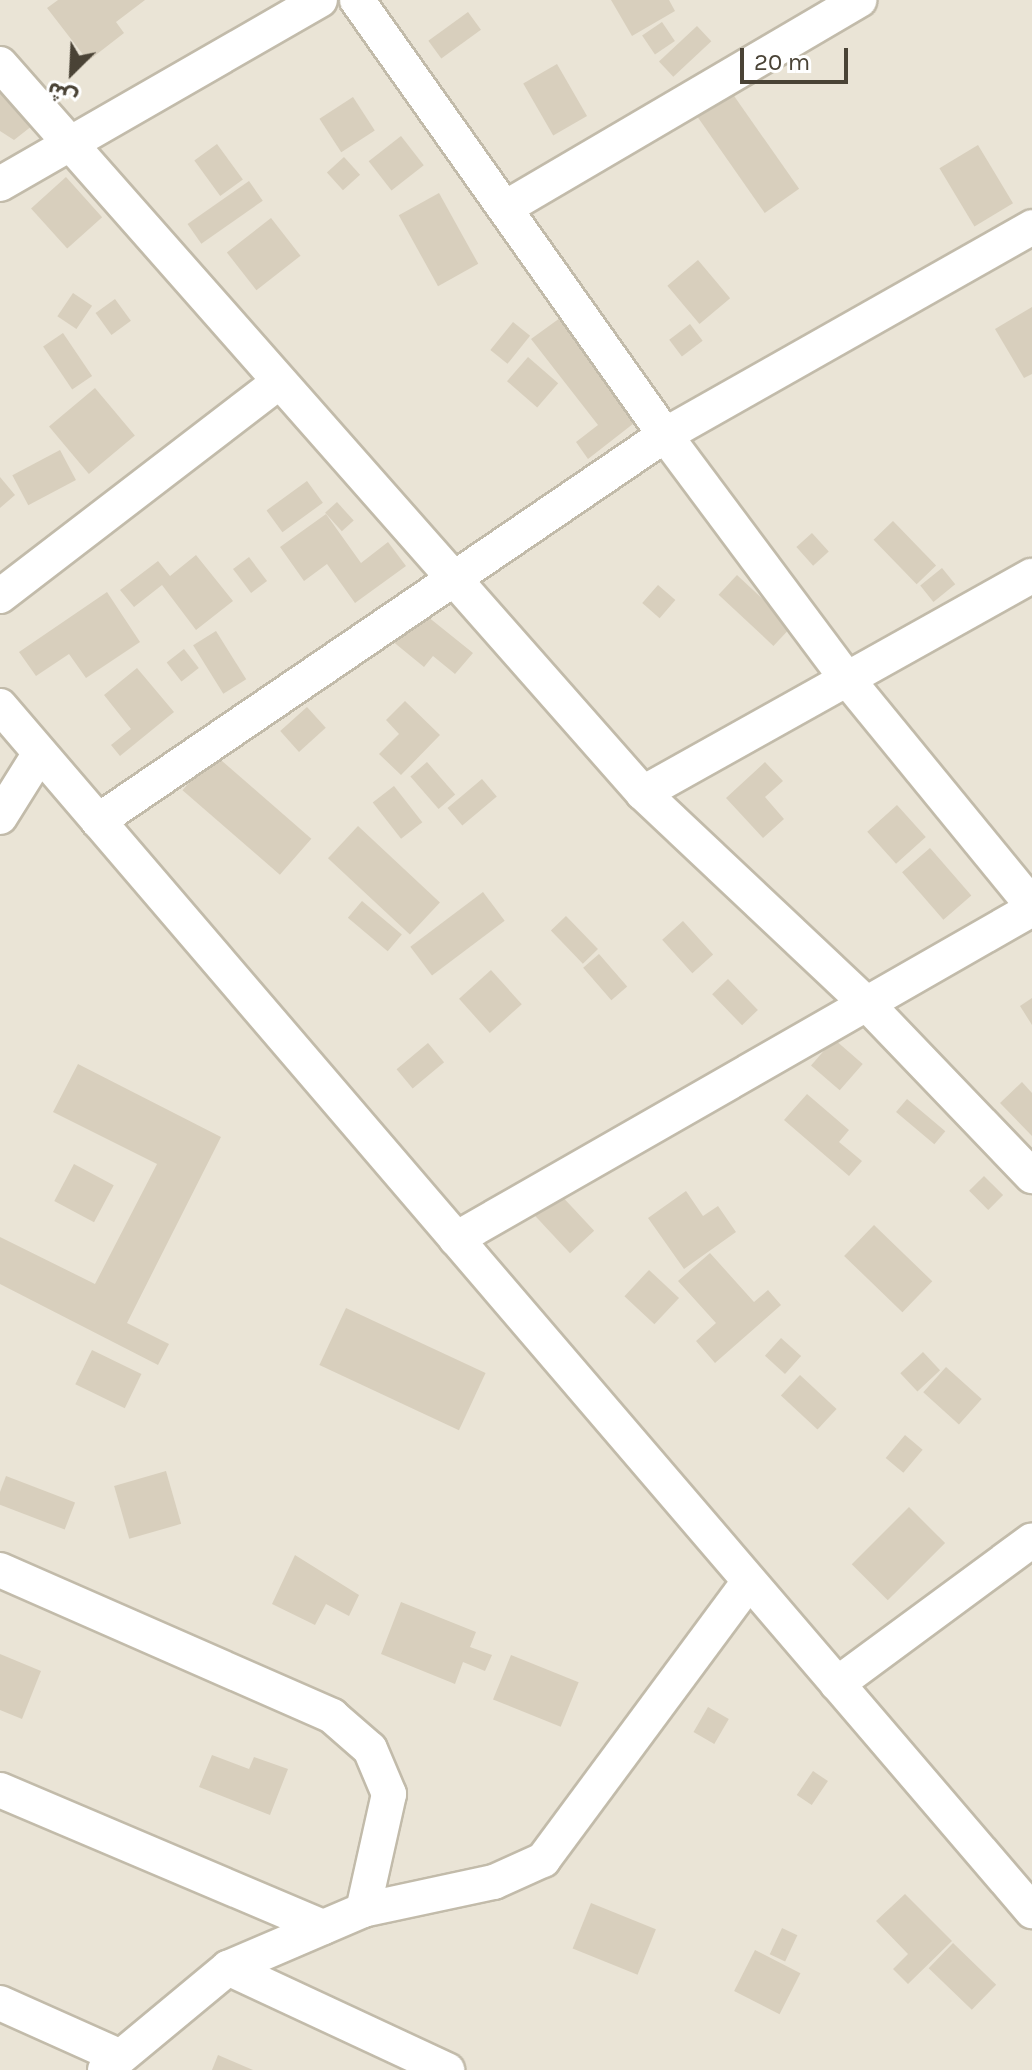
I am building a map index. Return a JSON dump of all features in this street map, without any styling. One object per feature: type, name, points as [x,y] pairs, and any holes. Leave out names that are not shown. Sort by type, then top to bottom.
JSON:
[{"type":"street","points":[[0,184],[320,0]]},
{"type":"street","points":[[357,0],[665,435],[847,679],[1032,907],[456,1239]]},
{"type":"street","points":[[505,208],[860,0]]},
{"type":"street","points":[[0,64],[449,577],[643,793],[866,1003],[1032,1176]]},
{"type":"street","points":[[98,821],[449,577],[665,435],[1032,227]]},
{"type":"street","points":[[0,596],[278,383]]},
{"type":"street","points":[[643,793],[1032,576]]},
{"type":"street","points":[[0,706],[749,1582],[1028,1899]]},
{"type":"street","points":[[0,817],[40,753]]},
{"type":"street","points":[[837,1684],[1032,1540]]},
{"type":"street","points":[[0,1570],[332,1716],[370,1749],[389,1794],[363,1910]]},
{"type":"street","points":[[0,2003],[110,2062],[228,1968],[363,1910],[494,1882],[543,1860],[749,1582]]},
{"type":"street","points":[[0,1790],[323,1927]]},
{"type":"street","points":[[228,1968],[447,2070]]},
{"type":"shaded area","points":[[0,0],[1032,0],[1032,2070],[0,2070]]},
{"type":"building","points":[[58,0],[145,0],[116,22],[124,33],[88,61],[47,8]]},
{"type":"building","points":[[611,0],[669,0],[675,11],[632,36]]},
{"type":"building","points":[[468,12],[481,30],[441,59],[428,41]]},
{"type":"building","points":[[662,22],[675,41],[655,54],[642,35]]},
{"type":"building","points":[[697,26],[711,41],[673,77],[659,61]]},
{"type":"building","points":[[557,64],[587,116],[553,135],[523,84]]},
{"type":"building","points":[[0,75],[37,122],[14,140],[0,131]]},
{"type":"building","points":[[732,93],[799,189],[765,213],[698,117]]},
{"type":"building","points":[[353,97],[375,131],[341,152],[319,119]]},
{"type":"building","points":[[401,136],[424,165],[391,190],[369,161]]},
{"type":"building","points":[[217,144],[243,180],[220,196],[194,160]]},
{"type":"building","points":[[978,145],[1013,203],[974,226],[939,168]]},
{"type":"building","points":[[344,157],[360,175],[343,190],[327,172]]},
{"type":"building","points":[[66,177],[102,217],[67,249],[31,208]]},
{"type":"building","points":[[249,181],[263,201],[201,244],[188,224]]},
{"type":"building","points":[[439,193],[478,264],[438,286],[399,215]]},
{"type":"building","points":[[271,218],[301,256],[256,290],[227,252]]},
{"type":"building","points":[[698,260],[730,298],[699,324],[667,286]]},
{"type":"building","points":[[73,293],[92,306],[76,329],[57,316]]},
{"type":"building","points":[[115,299],[131,321],[111,335],[96,313]]},
{"type":"building","points":[[1032,307],[1032,374],[1024,378],[995,329]]},
{"type":"building","points":[[560,318],[638,420],[588,459],[576,442],[598,425],[531,339]]},
{"type":"building","points":[[513,322],[530,336],[507,364],[490,350]]},
{"type":"building","points":[[690,324],[703,341],[682,356],[669,340]]},
{"type":"building","points":[[63,333],[92,376],[72,390],[43,346]]},
{"type":"building","points":[[528,357],[558,383],[537,407],[507,381]]},
{"type":"building","points":[[95,388],[135,435],[89,474],[49,427]]},
{"type":"building","points":[[60,450],[76,480],[28,505],[12,475]]},
{"type":"building","points":[[0,477],[15,495],[0,508]]},
{"type":"building","points":[[307,481],[323,503],[282,532],[267,510]]},
{"type":"building","points":[[337,502],[354,521],[342,531],[325,513]]},
{"type":"building","points":[[326,514],[361,563],[388,542],[406,566],[355,603],[327,564],[304,581],[280,547]]},
{"type":"building","points":[[893,521],[936,566],[917,584],[874,540]]},
{"type":"building","points":[[812,533],[829,552],[813,566],[796,547]]},
{"type":"building","points":[[196,555],[233,601],[196,630],[162,585],[134,607],[120,590],[158,561],[170,576]]},
{"type":"building","points":[[249,557],[267,581],[251,593],[233,569]]},
{"type":"building","points":[[942,568],[955,584],[933,602],[920,586]]},
{"type":"building","points":[[737,575],[792,626],[773,646],[719,595]]},
{"type":"building","points":[[658,585],[675,600],[660,618],[642,603]]},
{"type":"building","points":[[107,592],[140,642],[86,678],[69,654],[36,676],[19,652]]},
{"type":"building","points":[[417,608],[473,653],[455,674],[433,656],[424,667],[391,640]]},
{"type":"building","points":[[216,631],[246,679],[223,694],[193,645]]},
{"type":"building","points":[[184,649],[199,668],[181,681],[167,663]]},
{"type":"building","points":[[137,668],[174,712],[120,756],[111,745],[131,729],[104,695]]},
{"type":"building","points":[[405,701],[440,735],[401,775],[379,754],[399,734],[386,720]]},
{"type":"building","points":[[307,707],[326,728],[299,752],[280,731]]},
{"type":"building","points":[[214,754],[311,839],[280,875],[183,790]]},
{"type":"building","points":[[427,762],[455,794],[439,809],[410,776]]},
{"type":"building","points":[[765,762],[783,781],[765,797],[784,819],[763,838],[726,798]]},
{"type":"building","points":[[482,779],[497,797],[462,826],[448,808]]},
{"type":"building","points":[[394,786],[422,822],[401,839],[373,803]]},
{"type":"building","points":[[897,805],[926,837],[896,864],[867,832]]},
{"type":"building","points":[[358,826],[440,902],[410,935],[328,858]]},
{"type":"building","points":[[930,848],[971,896],[943,920],[902,872]]},
{"type":"building","points":[[483,892],[505,921],[432,976],[410,947]]},
{"type":"building","points":[[362,901],[402,934],[388,951],[348,918]]},
{"type":"building","points":[[566,916],[598,949],[583,964],[551,931]]},
{"type":"building","points":[[683,921],[713,954],[692,973],[662,940]]},
{"type":"building","points":[[599,954],[627,986],[611,1000],[583,968]]},
{"type":"building","points":[[491,970],[522,1004],[490,1033],[459,999]]},
{"type":"building","points":[[728,979],[758,1010],[742,1025],[712,994]]},
{"type":"building","points":[[1032,998],[1032,1025],[1020,1006]]},
{"type":"building","points":[[834,1039],[863,1064],[840,1090],[811,1065]]},
{"type":"building","points":[[428,1043],[444,1062],[413,1089],[397,1069]]},
{"type":"building","points":[[78,1064],[221,1137],[127,1323],[169,1344],[158,1365],[0,1284],[0,1237],[95,1284],[157,1164],[53,1112]]},
{"type":"building","points":[[1022,1082],[1032,1093],[1032,1136],[1000,1103]]},
{"type":"building","points":[[807,1094],[849,1130],[839,1142],[862,1161],[849,1176],[784,1120]]},
{"type":"building","points":[[907,1099],[945,1131],[934,1144],[896,1112]]},
{"type":"building","points":[[74,1164],[114,1185],[94,1222],[54,1201]]},
{"type":"building","points":[[984,1176],[1003,1195],[988,1210],[969,1191]]},
{"type":"building","points":[[686,1191],[703,1216],[718,1206],[736,1232],[684,1269],[648,1218]]},
{"type":"building","points":[[558,1192],[594,1231],[570,1253],[534,1215]]},
{"type":"building","points":[[874,1225],[932,1281],[902,1312],[844,1256]]},
{"type":"building","points":[[710,1253],[754,1302],[768,1290],[781,1305],[715,1363],[696,1341],[716,1323],[678,1281]]},
{"type":"building","points":[[649,1270],[679,1298],[654,1324],[624,1296]]},
{"type":"building","points":[[346,1308],[486,1373],[459,1430],[319,1365]]},
{"type":"building","points":[[781,1338],[801,1356],[785,1374],[765,1356]]},
{"type":"building","points":[[92,1350],[141,1374],[125,1408],[75,1384]]},
{"type":"building","points":[[923,1352],[940,1370],[917,1391],[900,1373]]},
{"type":"building","points":[[946,1367],[982,1399],[959,1424],[923,1392]]},
{"type":"building","points":[[800,1375],[837,1409],[817,1430],[781,1395]]},
{"type":"building","points":[[905,1435],[923,1450],[903,1473],[886,1458]]},
{"type":"building","points":[[166,1471],[181,1524],[129,1539],[114,1486]]},
{"type":"building","points":[[6,1476],[75,1503],[65,1530],[0,1505],[0,1492]]},
{"type":"building","points":[[909,1507],[945,1543],[888,1600],[852,1564]]},
{"type":"building","points":[[295,1555],[359,1595],[349,1616],[326,1604],[315,1625],[272,1604]]},
{"type":"building","points":[[401,1602],[476,1632],[470,1647],[492,1655],[485,1671],[463,1662],[455,1684],[381,1654]]},
{"type":"building","points":[[0,1654],[41,1671],[22,1719],[0,1710]]},
{"type":"building","points":[[511,1655],[579,1682],[561,1727],[493,1700]]},
{"type":"building","points":[[708,1707],[729,1719],[714,1744],[694,1732]]},
{"type":"building","points":[[212,1755],[249,1769],[254,1757],[288,1769],[270,1815],[199,1787]]},
{"type":"building","points":[[813,1771],[828,1781],[812,1805],[797,1795]]},
{"type":"building","points":[[905,1894],[952,1941],[908,1984],[893,1969],[908,1954],[876,1921]]},
{"type":"building","points":[[591,1903],[656,1929],[638,1975],[573,1948]]},
{"type":"building","points":[[782,1928],[797,1935],[785,1961],[770,1954]]},
{"type":"building","points":[[953,1943],[996,1985],[972,2010],[929,1968]]},
{"type":"building","points":[[755,1950],[800,1973],[780,2014],[734,1991]]},
{"type":"building","points":[[218,2055],[253,2070],[212,2070]]}]
